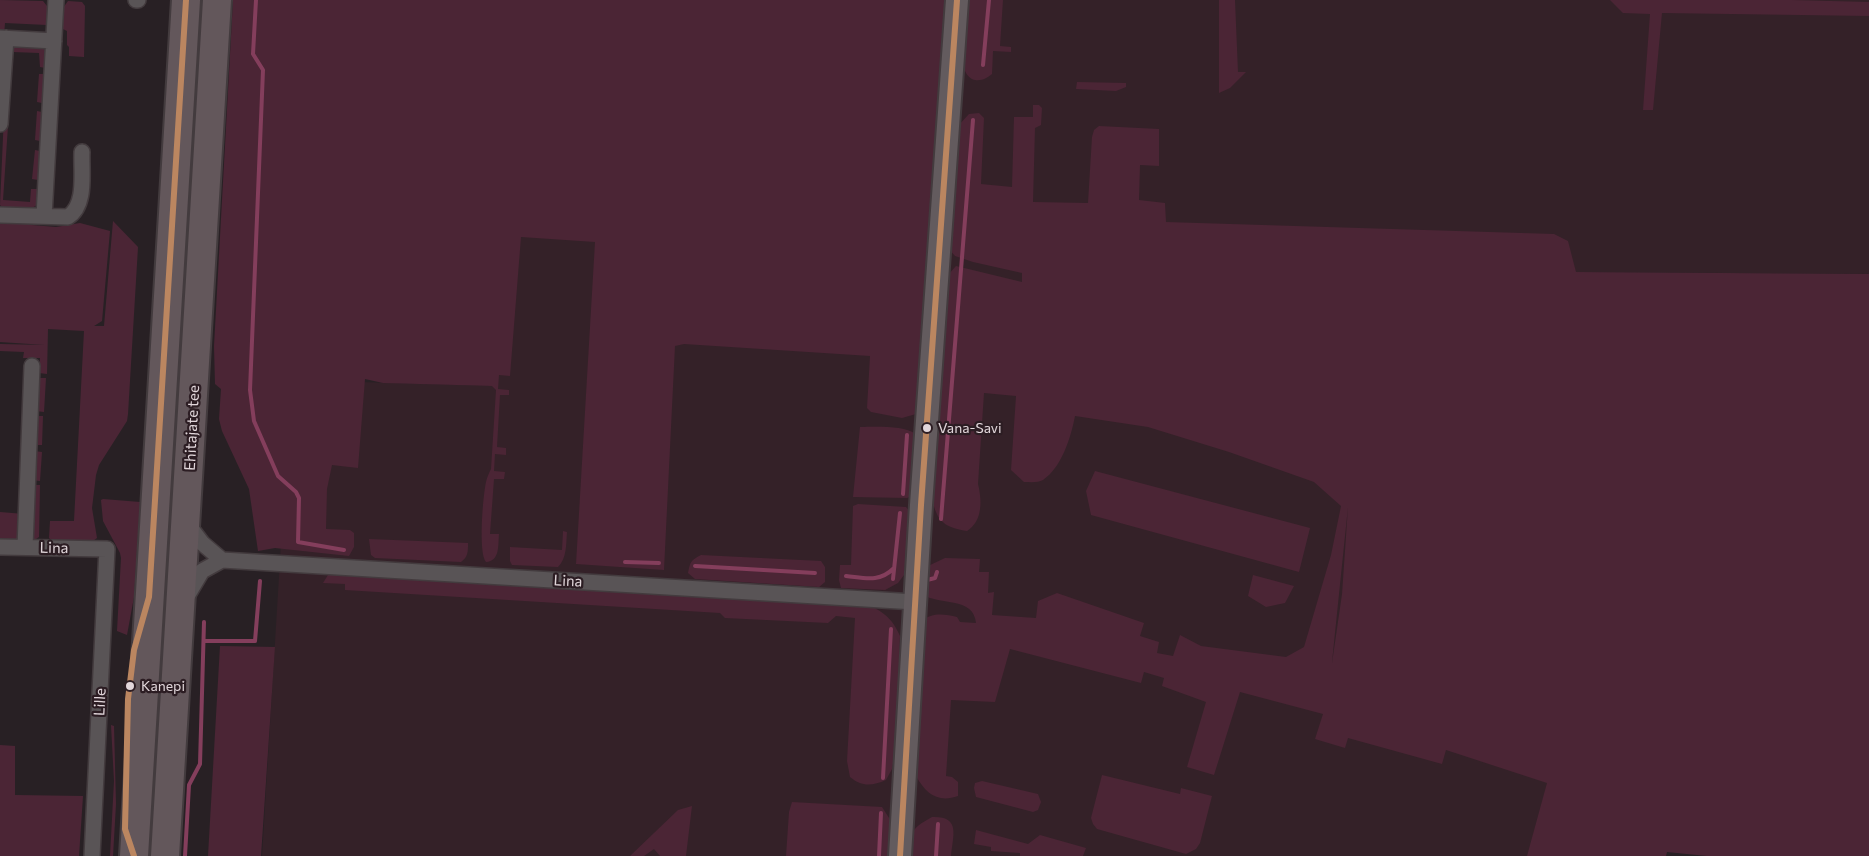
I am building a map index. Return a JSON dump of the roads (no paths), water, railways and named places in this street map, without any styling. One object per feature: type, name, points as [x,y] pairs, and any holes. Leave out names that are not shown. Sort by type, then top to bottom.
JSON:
[{"type":"highway","points":[[134,856],[186,0]]},
{"type":"highway","name":"Ehitajate tee","points":[[165,856],[217,0]]},
{"type":"street","points":[[44,216],[56,0]]},
{"type":"street","points":[[900,856],[915,602],[957,0]]},
{"type":"street","points":[[0,124],[3,38],[54,41]]},
{"type":"street","points":[[0,214],[68,217],[75,212],[81,197],[82,152]]},
{"type":"street","points":[[25,547],[32,366]]},
{"type":"street","points":[[180,608],[202,571],[222,560],[202,543],[186,521]]},
{"type":"street","name":"Lina","points":[[0,547],[107,549]]},
{"type":"street","name":"Lille","points":[[92,856],[107,549]]},
{"type":"street","name":"Lina","points":[[222,560],[915,602]]},
{"type":"waterway","points":[[256,0],[253,54],[263,70],[250,390],[254,421],[278,476],[296,492],[299,498],[298,542],[344,550]]},
{"type":"waterway","points":[[983,65],[989,0]]},
{"type":"waterway","points":[[941,519],[973,120]]},
{"type":"waterway","points":[[903,494],[907,435]]},
{"type":"waterway","points":[[893,579],[900,513]]},
{"type":"waterway","points":[[625,562],[659,563]]},
{"type":"waterway","points":[[695,566],[815,573]]},
{"type":"waterway","points":[[846,576],[877,578],[894,568]]},
{"type":"waterway","points":[[927,580],[935,578],[937,572]]},
{"type":"waterway","points":[[204,641],[255,641],[260,581]]},
{"type":"waterway","points":[[185,856],[189,785],[200,764],[204,622]]},
{"type":"waterway","points":[[883,778],[891,629]]},
{"type":"waterway","points":[[879,856],[881,813]]},
{"type":"waterway","points":[[936,856],[938,824]]},
{"type":"place","name":"Vana-Savi","points":[[927,428]]},
{"type":"place","name":"Kanepi","points":[[130,686]]}]
